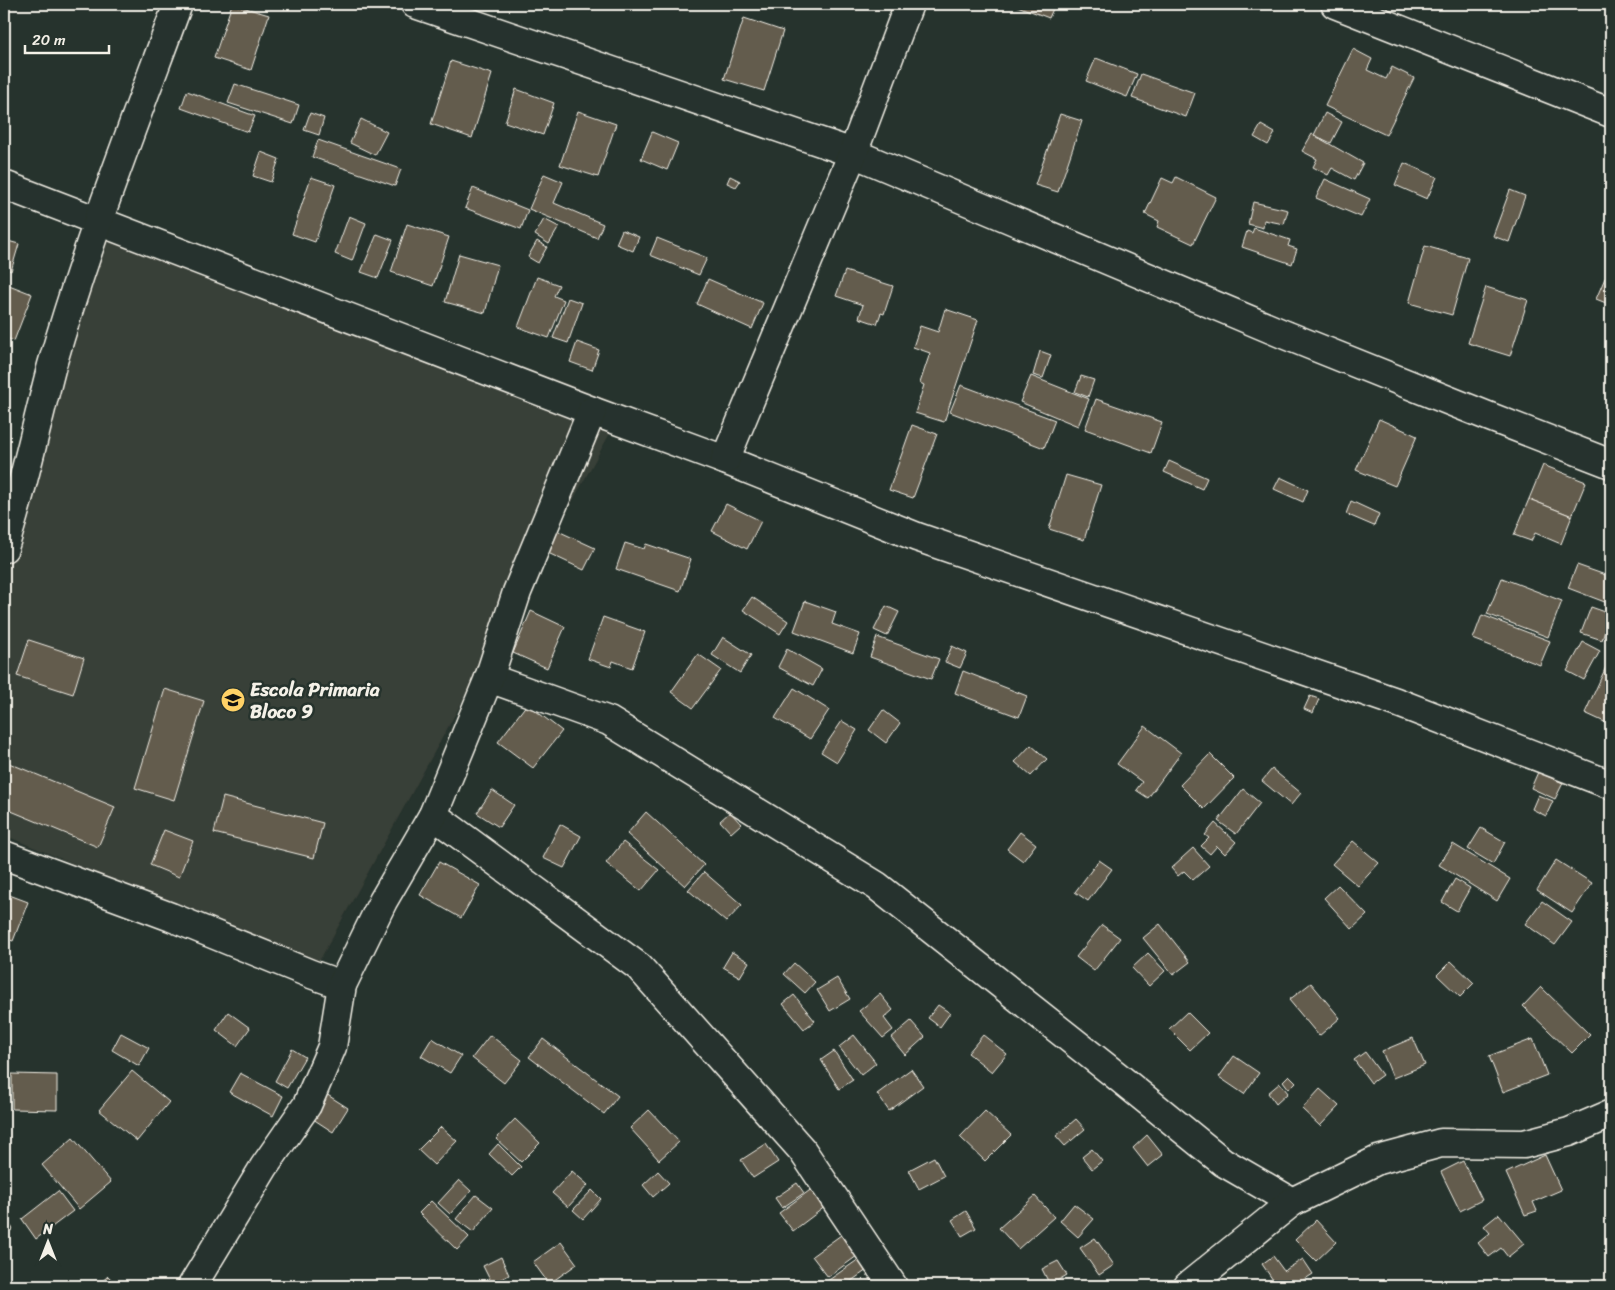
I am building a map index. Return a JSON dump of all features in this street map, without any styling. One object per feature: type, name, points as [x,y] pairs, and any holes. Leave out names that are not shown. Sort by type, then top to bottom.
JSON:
[{"type":"street","points":[[4,548],[10,507],[98,220],[178,4]]},
{"type":"street","points":[[415,4],[852,153],[1283,334],[1611,464]]},
{"type":"street","points":[[725,460],[852,153],[909,4]]},
{"type":"street","points":[[1335,4],[1611,113]]},
{"type":"street","points":[[4,185],[592,411],[725,460],[917,537],[1396,702],[1611,785]]},
{"type":"street","points":[[192,1286],[264,1167],[306,1106],[332,1047],[342,986],[383,901],[433,815],[490,678],[516,592],[592,411]]},
{"type":"street","points":[[490,678],[609,721],[876,886],[1223,1162],[1292,1202]]},
{"type":"street","points":[[433,815],[639,967],[802,1150],[893,1286]]},
{"type":"street","points":[[4,854],[171,917],[342,986]]},
{"type":"street","points":[[1188,1286],[1292,1202],[1378,1160],[1441,1143],[1524,1144],[1570,1132],[1611,1114]]},
{"type":"shaded area","name":"Escola Primaria Bloco 9","points":[[110,211],[625,406],[317,965],[4,835],[4,564]]},
{"type":"building","points":[[232,4],[269,15],[251,70],[214,58]]},
{"type":"building","points":[[1012,4],[1055,4],[1049,18]]},
{"type":"building","points":[[744,18],[783,31],[764,91],[724,79]]},
{"type":"building","points":[[1353,49],[1372,59],[1367,70],[1386,79],[1392,67],[1414,78],[1386,135],[1325,106]]},
{"type":"building","points":[[1096,58],[1137,74],[1127,97],[1086,81]]},
{"type":"building","points":[[451,61],[492,74],[472,138],[431,124]]},
{"type":"building","points":[[1141,74],[1195,93],[1186,117],[1132,98]]},
{"type":"building","points":[[235,84],[299,105],[293,124],[228,103]]},
{"type":"building","points":[[516,89],[554,103],[543,135],[505,122]]},
{"type":"building","points":[[187,91],[255,116],[248,132],[181,108]]},
{"type":"building","points":[[578,111],[616,124],[598,177],[560,165]]},
{"type":"building","points":[[310,113],[324,118],[319,135],[304,130]]},
{"type":"building","points":[[1325,113],[1342,122],[1331,143],[1314,135]]},
{"type":"building","points":[[1060,114],[1082,121],[1058,192],[1035,185]]},
{"type":"building","points":[[361,119],[387,132],[375,155],[350,143]]},
{"type":"building","points":[[1261,125],[1275,133],[1268,145],[1254,137]]},
{"type":"building","points":[[652,132],[678,143],[667,170],[641,159]]},
{"type":"building","points":[[1312,134],[1363,163],[1354,180],[1332,168],[1328,175],[1313,167],[1317,159],[1302,151]]},
{"type":"building","points":[[318,140],[401,169],[395,186],[312,157]]},
{"type":"building","points":[[261,152],[279,159],[271,182],[253,176]]},
{"type":"building","points":[[1404,163],[1437,177],[1427,199],[1395,185]]},
{"type":"building","points":[[544,174],[563,182],[554,203],[603,224],[597,238],[529,209]]},
{"type":"building","points":[[730,176],[740,181],[736,187],[727,183]]},
{"type":"building","points":[[311,177],[335,185],[315,242],[292,234]]},
{"type":"building","points":[[1176,177],[1216,197],[1193,244],[1157,227],[1159,221],[1145,214],[1162,178],[1173,183]]},
{"type":"building","points":[[1325,179],[1370,199],[1361,217],[1316,198]]},
{"type":"building","points":[[473,188],[528,210],[521,229],[465,208]]},
{"type":"building","points":[[1510,190],[1525,196],[1509,242],[1493,236]]},
{"type":"building","points":[[1253,202],[1288,210],[1284,224],[1264,220],[1263,228],[1248,224]]},
{"type":"building","points":[[349,216],[366,223],[352,261],[335,254]]},
{"type":"building","points":[[544,219],[559,227],[549,244],[535,235]]},
{"type":"building","points":[[407,224],[449,237],[433,286],[391,272]]},
{"type":"building","points":[[1254,228],[1290,240],[1288,246],[1297,249],[1292,264],[1242,247],[1247,231],[1252,233]]},
{"type":"building","points":[[622,230],[639,237],[633,251],[616,244]]},
{"type":"building","points":[[377,234],[393,240],[378,278],[361,272]]},
{"type":"building","points":[[657,238],[707,258],[699,275],[650,255]]},
{"type":"building","points":[[4,240],[19,244],[11,271],[4,268]]},
{"type":"building","points":[[537,241],[547,247],[538,263],[528,257]]},
{"type":"building","points":[[1425,246],[1468,258],[1452,315],[1409,303]]},
{"type":"building","points":[[459,254],[498,265],[485,313],[445,302]]},
{"type":"building","points":[[845,271],[893,286],[884,314],[881,313],[877,324],[859,318],[863,305],[836,296]]},
{"type":"building","points":[[537,277],[559,285],[554,296],[564,300],[549,338],[518,327]]},
{"type":"building","points":[[1605,278],[1611,280],[1611,305],[1596,299]]},
{"type":"building","points":[[708,279],[763,303],[752,329],[697,304]]},
{"type":"building","points":[[4,283],[32,294],[14,341],[4,337]]},
{"type":"building","points":[[1486,287],[1528,300],[1510,356],[1468,343]]},
{"type":"building","points":[[568,298],[582,303],[568,343],[553,338]]},
{"type":"building","points":[[945,309],[978,320],[944,422],[915,413],[924,385],[920,383],[930,353],[913,347],[920,326],[938,332]]},
{"type":"building","points":[[577,342],[599,350],[592,370],[570,362]]},
{"type":"building","points":[[1040,351],[1051,355],[1043,378],[1033,375]]},
{"type":"building","points":[[1031,376],[1089,399],[1078,426],[1020,402]]},
{"type":"building","points":[[1081,376],[1094,380],[1088,397],[1075,392]]},
{"type":"building","points":[[961,385],[1055,420],[1044,448],[950,412]]},
{"type":"building","points":[[1096,399],[1162,422],[1151,453],[1085,429]]},
{"type":"building","points":[[1379,419],[1417,436],[1395,486],[1356,470]]},
{"type":"building","points":[[912,425],[937,434],[913,498],[889,490]]},
{"type":"building","points":[[1169,461],[1207,478],[1202,489],[1164,472]]},
{"type":"building","points":[[1543,465],[1586,482],[1572,516],[1529,499]]},
{"type":"building","points":[[1066,475],[1101,485],[1084,540],[1049,529]]},
{"type":"building","points":[[1280,477],[1308,490],[1303,502],[1274,489]]},
{"type":"building","points":[[1529,499],[1572,516],[1561,544],[1535,533],[1531,541],[1514,535]]},
{"type":"building","points":[[1351,501],[1379,514],[1374,526],[1346,514]]},
{"type":"building","points":[[726,504],[761,521],[747,549],[712,531]]},
{"type":"building","points":[[558,531],[595,548],[584,570],[548,553]]},
{"type":"building","points":[[625,543],[644,549],[646,544],[691,559],[680,591],[616,569]]},
{"type":"building","points":[[1577,565],[1611,577],[1610,604],[1568,588]]},
{"type":"building","points":[[1502,578],[1562,601],[1548,637],[1487,614]]},
{"type":"building","points":[[752,597],[788,621],[780,634],[743,610]]},
{"type":"building","points":[[805,601],[836,612],[832,624],[860,634],[853,653],[794,631]]},
{"type":"building","points":[[886,606],[899,612],[887,636],[874,630]]},
{"type":"building","points":[[1591,607],[1611,614],[1602,640],[1581,633]]},
{"type":"building","points":[[531,611],[565,627],[547,668],[513,653]]},
{"type":"building","points":[[1482,615],[1550,641],[1540,665],[1473,639]]},
{"type":"building","points":[[603,617],[645,632],[632,668],[613,661],[611,667],[588,659]]},
{"type":"building","points":[[723,637],[751,655],[740,673],[712,655]]},
{"type":"building","points":[[877,637],[939,659],[931,679],[870,657]]},
{"type":"building","points":[[29,640],[84,658],[73,694],[17,676]]},
{"type":"building","points":[[1583,642],[1600,651],[1584,680],[1567,671]]},
{"type":"building","points":[[952,646],[967,653],[960,668],[945,662]]},
{"type":"building","points":[[787,649],[822,669],[813,686],[778,667]]},
{"type":"building","points":[[698,654],[721,670],[693,708],[671,692]]},
{"type":"building","points":[[1606,667],[1611,669],[1611,725],[1585,713]]},
{"type":"building","points":[[963,671],[1027,696],[1019,717],[955,693]]},
{"type":"building","points":[[794,688],[829,710],[810,739],[775,718]]},
{"type":"building","points":[[165,689],[204,701],[174,800],[135,788]]},
{"type":"building","points":[[1310,696],[1319,699],[1313,713],[1304,709]]},
{"type":"building","points":[[527,704],[562,731],[533,768],[498,742]]},
{"type":"building","points":[[883,710],[900,723],[886,743],[869,730]]},
{"type":"building","points":[[842,721],[857,730],[837,762],[821,752]]},
{"type":"building","points":[[1145,726],[1181,753],[1148,798],[1136,790],[1142,782],[1117,764]]},
{"type":"building","points":[[1031,745],[1047,759],[1031,776],[1015,762]]},
{"type":"building","points":[[1210,754],[1234,778],[1204,809],[1180,785]]},
{"type":"building","points":[[4,761],[115,807],[98,847],[4,808]]},
{"type":"building","points":[[1272,769],[1301,793],[1291,805],[1262,781]]},
{"type":"building","points":[[1538,772],[1563,783],[1555,799],[1531,788]]},
{"type":"building","points":[[1243,789],[1260,803],[1236,834],[1218,821]]},
{"type":"building","points":[[492,790],[514,805],[499,827],[477,813]]},
{"type":"building","points":[[1538,795],[1553,801],[1546,816],[1532,809]]},
{"type":"building","points":[[223,797],[323,823],[314,858],[214,833]]},
{"type":"building","points":[[646,812],[704,865],[685,886],[627,834]]},
{"type":"building","points":[[730,812],[741,824],[731,833],[720,821]]},
{"type":"building","points":[[1215,823],[1236,842],[1225,854],[1217,846],[1210,854],[1201,846],[1209,838],[1205,835]]},
{"type":"building","points":[[560,824],[581,836],[564,868],[543,858]]},
{"type":"building","points":[[1481,828],[1505,842],[1493,864],[1468,849]]},
{"type":"building","points":[[164,830],[193,841],[179,877],[150,865]]},
{"type":"building","points":[[1020,832],[1036,844],[1023,861],[1007,849]]},
{"type":"building","points":[[1353,841],[1379,863],[1358,886],[1332,864]]},
{"type":"building","points":[[623,842],[659,870],[641,891],[606,863]]},
{"type":"building","points":[[1453,844],[1510,879],[1497,901],[1439,865]]},
{"type":"building","points":[[1193,848],[1209,866],[1193,880],[1184,871],[1178,876],[1171,868]]},
{"type":"building","points":[[1099,860],[1112,869],[1088,901],[1075,892]]},
{"type":"building","points":[[1556,860],[1592,883],[1572,913],[1537,890]]},
{"type":"building","points":[[439,862],[480,885],[461,918],[420,895]]},
{"type":"building","points":[[704,872],[742,905],[726,922],[688,890]]},
{"type":"building","points":[[1455,879],[1470,888],[1457,911],[1442,902]]},
{"type":"building","points":[[1338,885],[1367,915],[1352,929],[1324,898]]},
{"type":"building","points":[[4,893],[28,902],[13,941],[4,938]]},
{"type":"building","points":[[1542,901],[1572,922],[1555,945],[1525,924]]},
{"type":"building","points":[[1160,924],[1190,962],[1173,975],[1143,938]]},
{"type":"building","points":[[1102,925],[1120,938],[1094,971],[1076,957]]},
{"type":"building","points":[[732,952],[749,962],[740,977],[723,967]]},
{"type":"building","points":[[1148,953],[1165,971],[1149,986],[1132,968]]},
{"type":"building","points":[[1451,961],[1474,983],[1460,997],[1437,975]]},
{"type":"building","points":[[794,963],[815,982],[805,993],[784,974]]},
{"type":"building","points":[[837,978],[850,999],[830,1011],[817,990]]},
{"type":"building","points":[[1311,983],[1340,1018],[1319,1036],[1289,1000]]},
{"type":"building","points":[[1541,987],[1590,1035],[1572,1053],[1523,1006]]},
{"type":"building","points":[[880,994],[893,1010],[884,1018],[893,1030],[883,1038],[859,1011]]},
{"type":"building","points":[[794,995],[815,1021],[804,1029],[783,1004]]},
{"type":"building","points":[[938,1005],[950,1013],[940,1027],[928,1018]]},
{"type":"building","points":[[228,1012],[250,1028],[237,1046],[216,1030]]},
{"type":"building","points":[[1187,1012],[1208,1033],[1190,1050],[1169,1029]]},
{"type":"building","points":[[911,1021],[925,1037],[905,1055],[891,1038]]},
{"type":"building","points":[[121,1033],[149,1048],[139,1066],[112,1050]]},
{"type":"building","points":[[490,1035],[522,1060],[504,1083],[472,1058]]},
{"type":"building","points":[[854,1035],[876,1063],[861,1075],[839,1047]]},
{"type":"building","points":[[983,1035],[1007,1054],[992,1072],[968,1053]]},
{"type":"building","points":[[432,1038],[461,1056],[450,1073],[421,1056]]},
{"type":"building","points":[[1413,1038],[1425,1065],[1393,1078],[1382,1051]]},
{"type":"building","points":[[543,1039],[618,1096],[604,1114],[529,1057]]},
{"type":"building","points":[[1533,1039],[1547,1075],[1503,1092],[1489,1056]]},
{"type":"building","points":[[292,1049],[305,1057],[287,1088],[275,1081]]},
{"type":"building","points":[[834,1051],[853,1080],[839,1089],[821,1060]]},
{"type":"building","points":[[1365,1052],[1382,1075],[1371,1083],[1354,1060]]},
{"type":"building","points":[[1234,1056],[1259,1073],[1244,1094],[1219,1077]]},
{"type":"building","points":[[911,1069],[923,1086],[889,1111],[877,1094]]},
{"type":"building","points":[[132,1071],[169,1102],[137,1141],[99,1110]]},
{"type":"building","points":[[240,1073],[283,1096],[273,1116],[229,1092]]},
{"type":"building","points":[[12,1074],[57,1075],[57,1110],[12,1109]]},
{"type":"building","points":[[1289,1075],[1296,1082],[1289,1089],[1283,1081]]},
{"type":"building","points":[[1280,1083],[1288,1093],[1276,1104],[1268,1093]]},
{"type":"building","points":[[1320,1089],[1339,1106],[1320,1126],[1302,1109]]},
{"type":"building","points":[[326,1094],[348,1108],[333,1132],[310,1117]]},
{"type":"building","points":[[649,1110],[679,1142],[659,1160],[630,1128]]},
{"type":"building","points":[[985,1111],[1011,1135],[985,1161],[960,1137]]},
{"type":"building","points":[[515,1119],[540,1143],[521,1162],[496,1139]]},
{"type":"building","points":[[1076,1119],[1085,1129],[1065,1146],[1056,1136]]},
{"type":"building","points":[[441,1127],[457,1141],[434,1165],[418,1150]]},
{"type":"building","points":[[1147,1135],[1163,1155],[1148,1167],[1133,1148]]},
{"type":"building","points":[[73,1138],[111,1182],[79,1209],[42,1165]]},
{"type":"building","points":[[498,1144],[521,1167],[512,1176],[489,1154]]},
{"type":"building","points":[[766,1144],[778,1162],[753,1178],[741,1160]]},
{"type":"building","points":[[1092,1149],[1102,1161],[1092,1169],[1082,1157]]},
{"type":"building","points":[[1545,1155],[1561,1190],[1533,1202],[1537,1211],[1525,1215],[1506,1173]]},
{"type":"building","points":[[934,1157],[944,1176],[919,1189],[909,1170]]},
{"type":"building","points":[[1463,1161],[1482,1200],[1460,1211],[1441,1172]]},
{"type":"building","points":[[572,1171],[588,1185],[568,1207],[552,1193]]},
{"type":"building","points":[[658,1171],[669,1183],[653,1197],[643,1185]]},
{"type":"building","points":[[459,1180],[471,1191],[450,1214],[438,1203]]},
{"type":"building","points":[[797,1183],[804,1193],[782,1208],[775,1198]]},
{"type":"building","points":[[813,1188],[826,1206],[793,1231],[779,1213]]},
{"type":"building","points":[[592,1190],[601,1199],[583,1219],[573,1210]]},
{"type":"building","points":[[58,1191],[73,1211],[36,1239],[22,1219]]},
{"type":"building","points":[[476,1195],[493,1208],[473,1232],[456,1219]]},
{"type":"building","points":[[1035,1196],[1054,1217],[1018,1249],[999,1228]]},
{"type":"building","points":[[431,1201],[469,1237],[457,1250],[419,1213]]},
{"type":"building","points":[[1074,1204],[1094,1219],[1078,1237],[1060,1221]]},
{"type":"building","points":[[966,1211],[976,1228],[962,1236],[952,1220]]},
{"type":"building","points":[[1499,1214],[1524,1244],[1508,1257],[1501,1248],[1489,1257],[1478,1243],[1490,1233],[1484,1226]]},
{"type":"building","points":[[4,1217],[13,1229],[4,1236]]},
{"type":"building","points":[[1316,1220],[1336,1242],[1316,1261],[1295,1240]]},
{"type":"building","points":[[841,1235],[857,1256],[828,1277],[812,1256]]},
{"type":"building","points":[[1095,1238],[1114,1265],[1099,1275],[1080,1248]]},
{"type":"building","points":[[561,1242],[577,1264],[549,1284],[533,1262]]},
{"type":"building","points":[[1273,1256],[1284,1271],[1303,1259],[1313,1274],[1294,1286],[1277,1286],[1262,1264]]},
{"type":"building","points":[[501,1257],[509,1275],[492,1284],[483,1266]]},
{"type":"building","points":[[859,1259],[867,1270],[844,1286],[829,1286],[826,1282]]},
{"type":"building","points":[[1058,1261],[1067,1275],[1050,1285],[1042,1269]]},
{"type":"building","points":[[108,1276],[118,1286],[97,1286]]},
{"type":"place","name":"Escola Primaria Bloco 9","points":[[233,700]]}]
